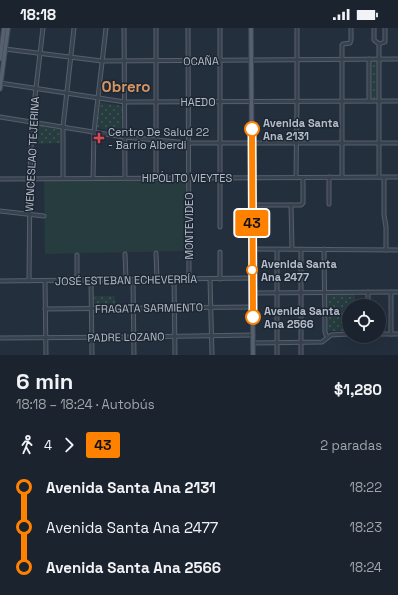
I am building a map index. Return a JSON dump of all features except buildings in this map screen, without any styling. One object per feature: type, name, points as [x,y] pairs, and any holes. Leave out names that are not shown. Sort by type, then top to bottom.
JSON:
[{"type":"main road","points":[[0,59],[4,28]]},
{"type":"main road","points":[[0,89],[8,28]]},
{"type":"main road","points":[[251,28],[253,355]]},
{"type":"street","name":"WENCESLAO TEJERINA","points":[[29,281],[32,122],[43,28]]},
{"type":"street","points":[[63,178],[63,127],[74,28]]},
{"type":"street","points":[[93,178],[94,132],[106,28]]},
{"type":"street","points":[[124,28],[125,178]]},
{"type":"street","points":[[156,28],[156,178]]},
{"type":"street","name":"MONTEVIDEO","points":[[188,28],[189,279]]},
{"type":"street","points":[[220,28],[220,227]]},
{"type":"street","points":[[296,178],[297,28]]},
{"type":"street","points":[[342,177],[342,46],[351,40],[351,28]]},
{"type":"street","points":[[374,28],[374,40],[379,44]]},
{"type":"street","points":[[379,44],[385,42],[385,28]]},
{"type":"street","points":[[379,44],[379,177]]},
{"type":"street","name":"OCAÑA","points":[[5,49],[102,61],[398,59]]},
{"type":"street","points":[[369,59],[369,101]]},
{"type":"street","name":"HAEDO","points":[[0,83],[125,102],[398,101]]},
{"type":"street","points":[[0,117],[124,137],[188,143],[398,144]]},
{"type":"street","points":[[329,177],[329,204]]},
{"type":"street","points":[[384,177],[386,250]]},
{"type":"street","name":"HIPÓLITO VIEYTES","points":[[0,179],[398,177]]},
{"type":"street","points":[[252,205],[302,204],[303,178]]},
{"type":"street","points":[[291,205],[292,249]]},
{"type":"street","points":[[0,211],[44,216]]},
{"type":"street","points":[[252,249],[398,250]]},
{"type":"street","points":[[277,249],[278,355]]},
{"type":"street","points":[[301,249],[301,355]]},
{"type":"street","points":[[324,249],[325,332],[328,338]]},
{"type":"street","points":[[220,252],[220,279]]},
{"type":"street","points":[[156,253],[157,279]]},
{"type":"street","points":[[125,254],[126,279]]},
{"type":"street","points":[[77,255],[77,280]]},
{"type":"street","name":"JOSÉ ESTEBAN ECHEVERRÍA","points":[[0,281],[252,278]]},
{"type":"street","points":[[174,279],[175,355]]},
{"type":"street","points":[[210,279],[212,355]]},
{"type":"street","points":[[91,280],[92,355]]},
{"type":"street","points":[[133,280],[134,355]]},
{"type":"street","points":[[45,281],[46,355]]},
{"type":"street","points":[[368,292],[368,299]]},
{"type":"street","points":[[391,292],[391,334]]},
{"type":"street","points":[[252,293],[398,292]]},
{"type":"street","name":"FRAGATA SARMIENTO","points":[[45,309],[253,308]]},
{"type":"street","points":[[253,343],[322,342],[334,334],[342,334]]},
{"type":"street","points":[[386,334],[398,334]]},
{"type":"street","name":"PADRE LOZANO","points":[[0,338],[253,335]]},
{"type":"green space","points":[[377,60],[377,100],[370,100],[370,61]]},
{"type":"green space","points":[[100,102],[122,106],[121,132],[97,128]]},
{"type":"green space","points":[[34,124],[61,128],[61,143],[33,144]]},
{"type":"green space","points":[[44,180],[186,180],[184,251],[45,254]]},
{"type":"green space","points":[[327,294],[355,294],[355,299],[342,299],[342,331],[327,331]]},
{"type":"green space","points":[[94,296],[115,296],[115,307],[95,307]]},
{"type":"bus line","name":"43","points":[[252,129],[253,317]]},
{"type":"place","name":"Avenida Santa Ana 2131","points":[[252,129]]},
{"type":"place","name":"Centro De Salud 22 - Barrio Alberdi","points":[[99,138]]},
{"type":"place","name":"Avenida Santa Ana 2477","points":[[252,270]]},
{"type":"place","name":"Avenida Santa Ana 2566","points":[[253,317]]},
{"type":"district","name":"Obrero","points":[[126,86]]}]
